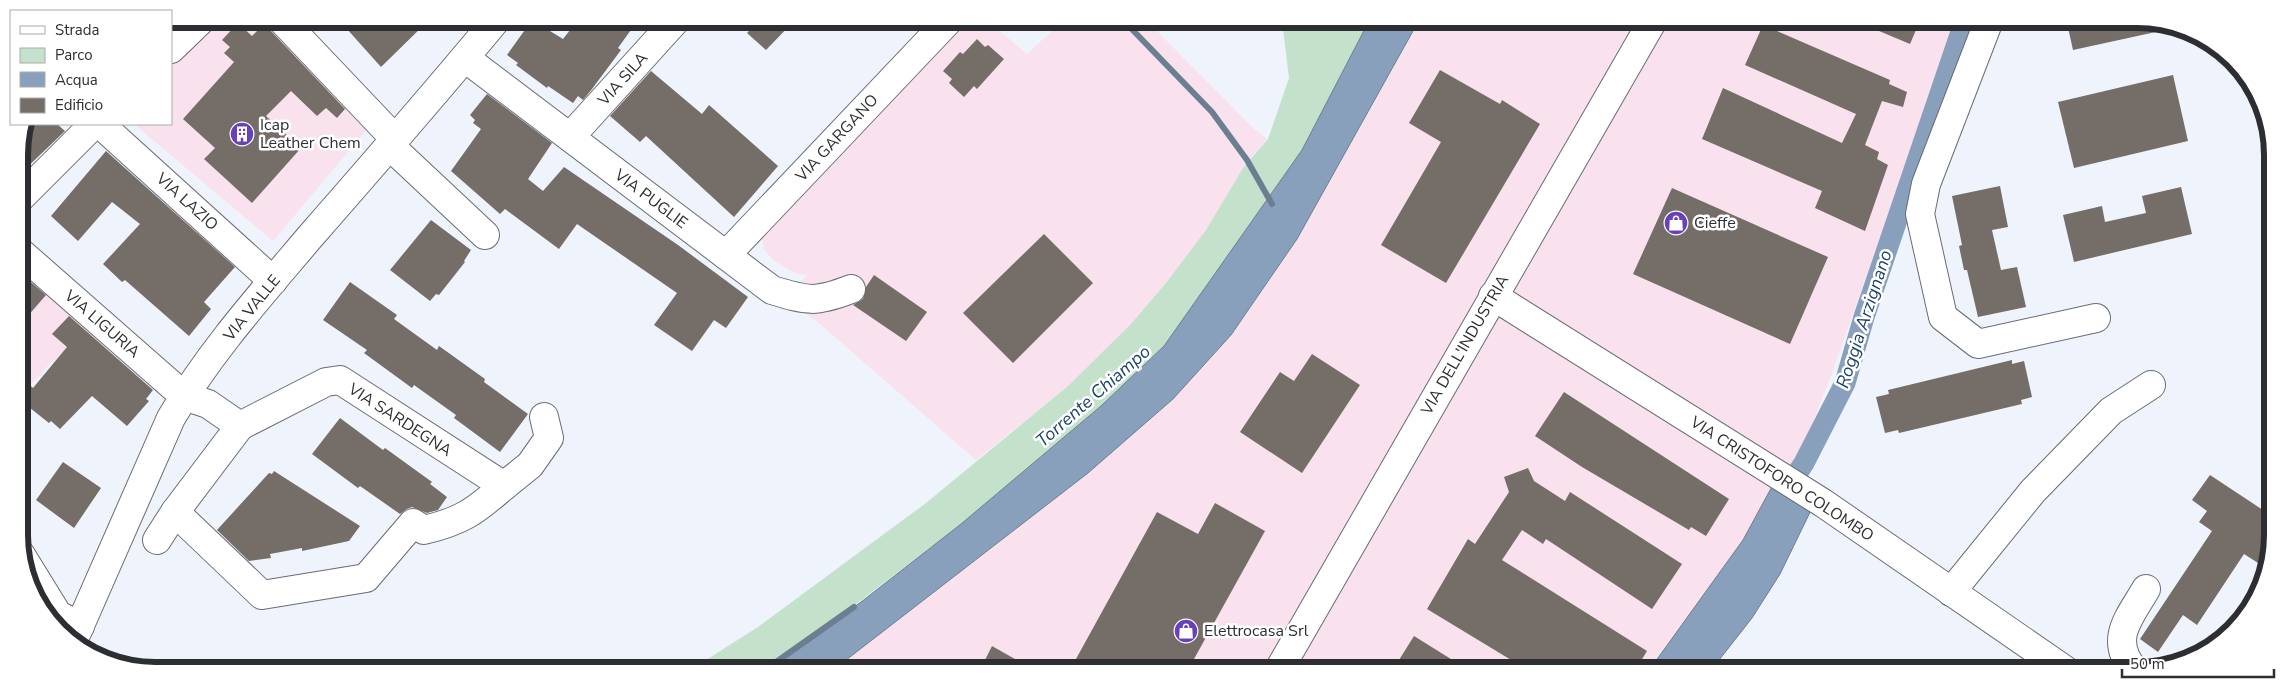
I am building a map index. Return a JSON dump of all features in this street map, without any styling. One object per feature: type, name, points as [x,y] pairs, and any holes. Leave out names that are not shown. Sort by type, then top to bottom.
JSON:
[{"type":"street","points":[[172,48],[193,28]]},
{"type":"street","points":[[289,28],[392,142],[485,234]]},
{"type":"street","name":"VIA VALLE","points":[[77,633],[171,418],[184,396],[202,370],[273,281],[489,28]]},
{"type":"street","name":"VIA SILA","points":[[570,137],[669,28]]},
{"type":"street","name":"VIA GARGANO","points":[[726,256],[940,28]]},
{"type":"street","name":"VIA DELL'INDUSTRIA","points":[[1284,661],[1649,28]]},
{"type":"street","points":[[1986,28],[1926,184],[1920,214],[1944,317],[1978,344],[2096,318]]},
{"type":"street","name":"VIA PUGLIE","points":[[465,58],[772,290],[803,300],[827,298],[851,289]]},
{"type":"street","points":[[28,190],[93,125]]},
{"type":"street","name":"VIA LAZIO","points":[[101,125],[273,281]]},
{"type":"street","name":"VIA LIGURIA","points":[[28,259],[184,396]]},
{"type":"street","name":"VIA CRISTOFORO COLOMBO","points":[[1493,296],[1823,503],[2052,661]]},
{"type":"street","name":"VIA SARDEGNA","points":[[157,540],[175,512],[240,426],[326,382],[340,380],[504,486]]},
{"type":"street","points":[[1951,592],[2039,484],[2111,411],[2151,385]]},
{"type":"street","points":[[184,396],[208,404],[240,426]]},
{"type":"street","points":[[175,512],[262,595],[366,578],[413,523],[424,530],[452,524],[479,508],[530,465],[549,438],[544,417]]},
{"type":"street","points":[[36,579],[58,615],[77,633]]},
{"type":"street","points":[[2126,661],[2122,631],[2146,589]]},
{"type":"shaded area","points":[[205,28],[295,28],[380,114],[273,241],[135,125],[172,125],[172,60]]},
{"type":"shaded area","points":[[955,28],[996,28],[1027,54],[1055,28],[1154,28],[1253,128],[1267,139],[1243,168],[1206,230],[1166,283],[1130,325],[1068,386],[976,460],[820,324],[785,298],[807,275],[796,274],[773,260],[764,249],[762,237]]},
{"type":"shaded area","points":[[1415,28],[1951,28],[1832,373],[1790,480],[1775,481],[1743,540],[1656,661],[844,662],[1088,473],[1173,399],[1231,335],[1297,239]]},
{"type":"shaded area","points":[[28,252],[116,328],[74,375],[54,359],[28,388]]},
{"type":"green space","points":[[1283,28],[1365,28],[1302,150],[1164,346],[1101,406],[961,524],[788,656],[779,662],[703,662],[758,627],[926,503],[1068,386],[1130,325],[1166,283],[1206,230],[1243,168],[1268,139],[1289,78]]},
{"type":"water","points":[[1365,28],[1415,28],[1297,239],[1231,335],[1173,399],[1088,473],[844,662],[777,662],[861,602],[961,524],[1101,406],[1164,346],[1302,150]]},
{"type":"water","points":[[1775,481],[1817,498],[1780,574],[1752,618],[1718,661],[1656,661],[1743,540]]},
{"type":"building","points":[[233,28],[243,28],[252,36],[260,28],[269,28],[345,109],[337,118],[326,108],[317,116],[291,91],[266,116],[301,148],[252,203],[204,159],[215,148],[183,119],[234,62],[224,53],[230,47],[222,40]]},
{"type":"building","points":[[346,28],[421,28],[381,67]]},
{"type":"building","points":[[526,28],[545,28],[563,39],[572,28],[632,28],[618,48],[621,50],[592,89],[583,100],[578,96],[573,103],[548,86],[547,88],[516,65],[518,63],[507,55]]},
{"type":"building","points":[[752,28],[787,28],[766,50],[747,33]]},
{"type":"building","points":[[1762,28],[1770,28],[1890,80],[1889,84],[1907,92],[1903,107],[1882,101],[1865,145],[1879,152],[1877,159],[1888,165],[1865,231],[1815,208],[1822,191],[1702,139],[1723,88],[1842,143],[1856,114],[1745,65]]},
{"type":"building","points":[[1872,28],[1917,28],[1910,44]]},
{"type":"building","points":[[2068,28],[2138,28],[2163,31],[2073,50]]},
{"type":"building","points":[[977,39],[985,47],[988,45],[1004,59],[977,89],[974,86],[964,97],[949,83],[952,79],[943,71],[960,52],[963,54]]},
{"type":"building","points":[[1440,70],[1500,104],[1502,100],[1540,124],[1446,283],[1381,245],[1441,142],[1409,123]]},
{"type":"building","points":[[651,71],[702,114],[709,105],[778,166],[734,217],[646,136],[640,142],[610,116]]},
{"type":"building","points":[[2173,75],[2188,141],[2074,168],[2058,102]]},
{"type":"building","points":[[487,94],[552,143],[528,179],[543,191],[564,167],[678,245],[748,297],[726,328],[714,320],[692,351],[654,325],[677,293],[577,224],[559,249],[505,209],[500,214],[451,171],[481,129],[473,123],[475,120],[470,115]]},
{"type":"building","points":[[31,125],[58,125],[65,131],[28,166],[28,146]]},
{"type":"building","points":[[106,151],[235,267],[204,302],[211,309],[189,336],[125,280],[122,282],[103,264],[140,224],[112,202],[78,241],[51,216]]},
{"type":"building","points":[[2000,186],[2008,227],[1992,230],[2001,270],[2017,267],[2026,307],[1978,317],[1967,270],[1964,270],[1959,246],[1962,245],[1952,196]]},
{"type":"building","points":[[2181,187],[2192,234],[2074,262],[2063,215],[2102,206],[2105,222],[2146,213],[2142,196]]},
{"type":"building","points":[[1672,188],[1828,257],[1790,344],[1633,274]]},
{"type":"building","points":[[431,220],[471,250],[465,262],[439,295],[436,294],[430,301],[390,270]]},
{"type":"building","points":[[1044,234],[1093,283],[1013,363],[963,313]]},
{"type":"building","points":[[874,275],[927,312],[906,341],[853,305],[863,299],[866,287]]},
{"type":"building","points":[[28,280],[46,295],[28,316]]},
{"type":"building","points":[[350,282],[397,315],[394,319],[437,350],[439,346],[485,379],[484,382],[528,414],[500,452],[454,418],[456,415],[414,385],[412,388],[364,353],[367,350],[323,320]]},
{"type":"building","points":[[69,316],[153,390],[146,399],[149,401],[127,426],[92,396],[60,429],[28,406],[28,384],[33,388],[67,347],[52,334]]},
{"type":"building","points":[[1312,354],[1360,385],[1302,473],[1240,432],[1280,372],[1294,381]]},
{"type":"building","points":[[2012,360],[2012,364],[2024,361],[2032,397],[2021,400],[2022,404],[1899,433],[1898,430],[1885,433],[1876,397],[1889,394],[1888,390]]},
{"type":"building","points":[[1564,392],[1729,499],[1706,536],[1691,527],[1689,530],[1582,467],[1535,436]]},
{"type":"building","points":[[340,418],[383,450],[385,448],[432,482],[430,484],[447,497],[438,510],[427,513],[412,507],[400,514],[360,486],[358,488],[312,454]]},
{"type":"building","points":[[63,462],[101,488],[74,528],[36,500]]},
{"type":"building","points":[[1528,468],[1534,481],[1565,501],[1570,492],[1682,564],[1652,609],[1546,539],[1543,544],[1522,530],[1502,560],[1647,651],[1641,661],[1513,661],[1427,609],[1468,539],[1475,544],[1509,492],[1504,477]]},
{"type":"building","points":[[274,471],[360,526],[349,541],[302,551],[302,548],[270,554],[271,558],[249,561],[217,530],[269,473],[272,474]]},
{"type":"building","points":[[2210,475],[2264,511],[2263,551],[2261,565],[2244,554],[2197,625],[2183,615],[2158,652],[2140,639],[2212,531],[2199,522],[2207,511],[2192,500]]},
{"type":"building","points":[[1215,503],[1265,531],[1193,661],[1075,662],[1157,512],[1198,534]]},
{"type":"building","points":[[1414,636],[1455,661],[1398,661]]},
{"type":"building","points":[[992,646],[1020,662],[984,662]]},
{"type":"waterway","points":[[1131,28],[1212,112],[1247,160],[1272,204]]},
{"type":"waterway","name":"Roggia Arzignano","points":[[1783,495],[1804,463],[1845,383],[1864,317],[1962,28]]},
{"type":"waterway","name":"Torrente Chiampo","points":[[777,662],[854,607]]},
{"type":"place","name":"Icap Leather Chem","points":[[242,134]]},
{"type":"place","name":"Cieffe","points":[[1676,223]]},
{"type":"place","name":"Elettrocasa Srl","points":[[1186,631]]}]
